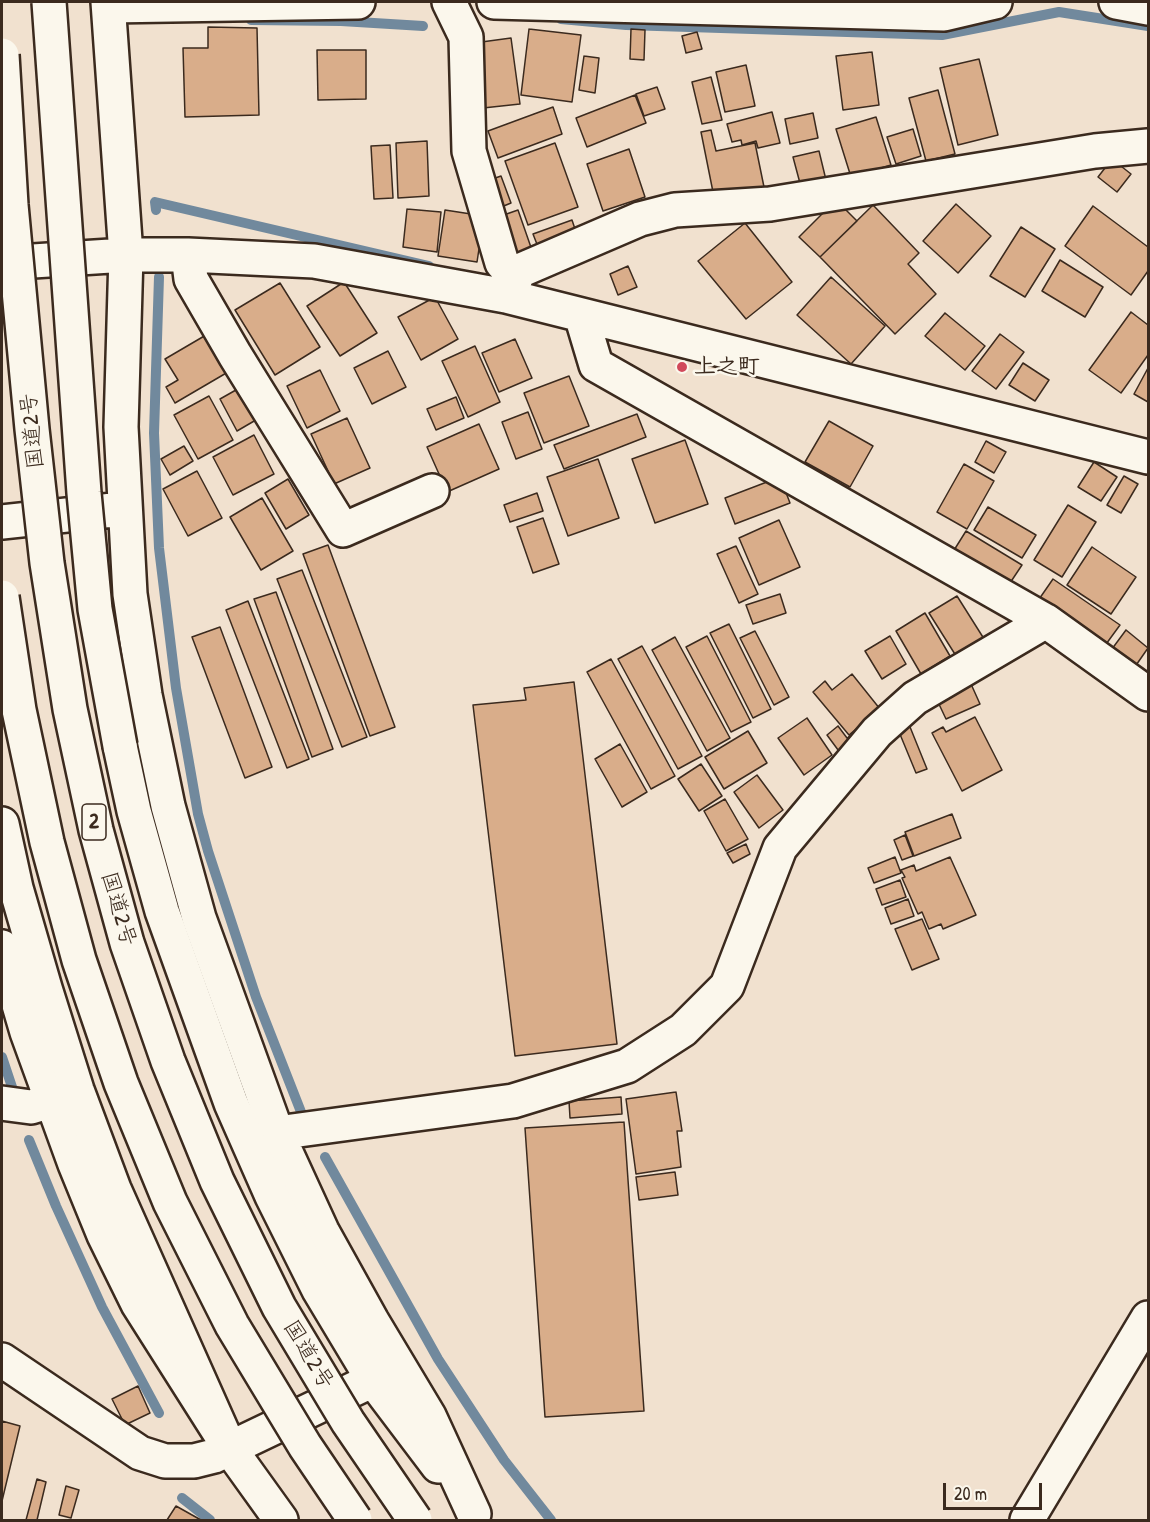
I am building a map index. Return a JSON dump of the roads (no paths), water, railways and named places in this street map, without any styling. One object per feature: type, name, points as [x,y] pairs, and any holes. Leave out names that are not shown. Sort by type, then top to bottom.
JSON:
[{"type":"main road","points":[[48,2],[84,493],[95,609],[134,810],[162,911],[231,1103],[272,1196],[319,1290],[373,1380],[476,1517]]},
{"type":"main road","points":[[358,2],[109,4],[126,255],[121,427],[130,594],[144,695],[168,806],[199,918],[277,1133],[322,1231],[429,1416],[476,1517]]},
{"type":"main road","points":[[449,2],[466,37],[469,151],[501,263],[511,287]]},
{"type":"main road","points":[[494,2],[944,14],[994,2]]},
{"type":"main road","points":[[1116,2],[1149,8]]},
{"type":"main road","name":"国道2号","points":[[2,55],[14,229],[47,563],[75,731],[96,830],[128,943],[168,1061],[218,1181],[279,1307],[348,1422],[416,1521]]},
{"type":"main road","points":[[511,287],[519,271],[640,219],[675,210],[770,204],[1095,151],[1149,146]]},
{"type":"main road","points":[[2,263],[126,255],[188,255],[314,261],[511,287],[581,315],[1149,457]]},
{"type":"main road","points":[[188,255],[191,279],[343,530],[432,491]]},
{"type":"main road","points":[[581,315],[596,365],[1046,621],[1149,694]]},
{"type":"main road","points":[[2,522],[124,509]]},
{"type":"main road","points":[[2,597],[19,710],[47,842],[79,960],[121,1083],[170,1202],[232,1325],[305,1446],[355,1521]]},
{"type":"main road","points":[[277,1133],[513,1101],[627,1066],[682,1030],[727,986],[780,848],[877,732],[915,698],[1046,621]]},
{"type":"main road","points":[[2,824],[16,888],[81,1101],[114,1189],[230,1449]]},
{"type":"main road","points":[[2,949],[51,1101],[104,1234],[138,1304],[230,1449],[281,1521]]},
{"type":"main road","points":[[2,1103],[31,1107],[51,1101]]},
{"type":"main road","points":[[1027,1521],[1149,1318]]},
{"type":"main road","points":[[2,1360],[140,1453],[165,1461],[194,1461],[213,1456],[373,1380]]},
{"type":"waterway","points":[[561,19],[626,25],[942,35],[1059,12],[1148,26]]},
{"type":"waterway","points":[[251,20],[341,21],[423,26]]},
{"type":"waterway","points":[[156,210],[155,202],[429,266]]},
{"type":"waterway","points":[[159,277],[154,433],[159,548],[176,688],[198,814],[208,851],[256,997],[303,1117]]},
{"type":"waterway","points":[[2,1057],[14,1093]]},
{"type":"waterway","points":[[29,1140],[102,1307],[159,1413]]},
{"type":"waterway","points":[[325,1157],[438,1359],[504,1460],[551,1520]]},
{"type":"waterway","points":[[182,1498],[210,1520]]},
{"type":"place","name":"上之町","points":[[682,367]]}]
